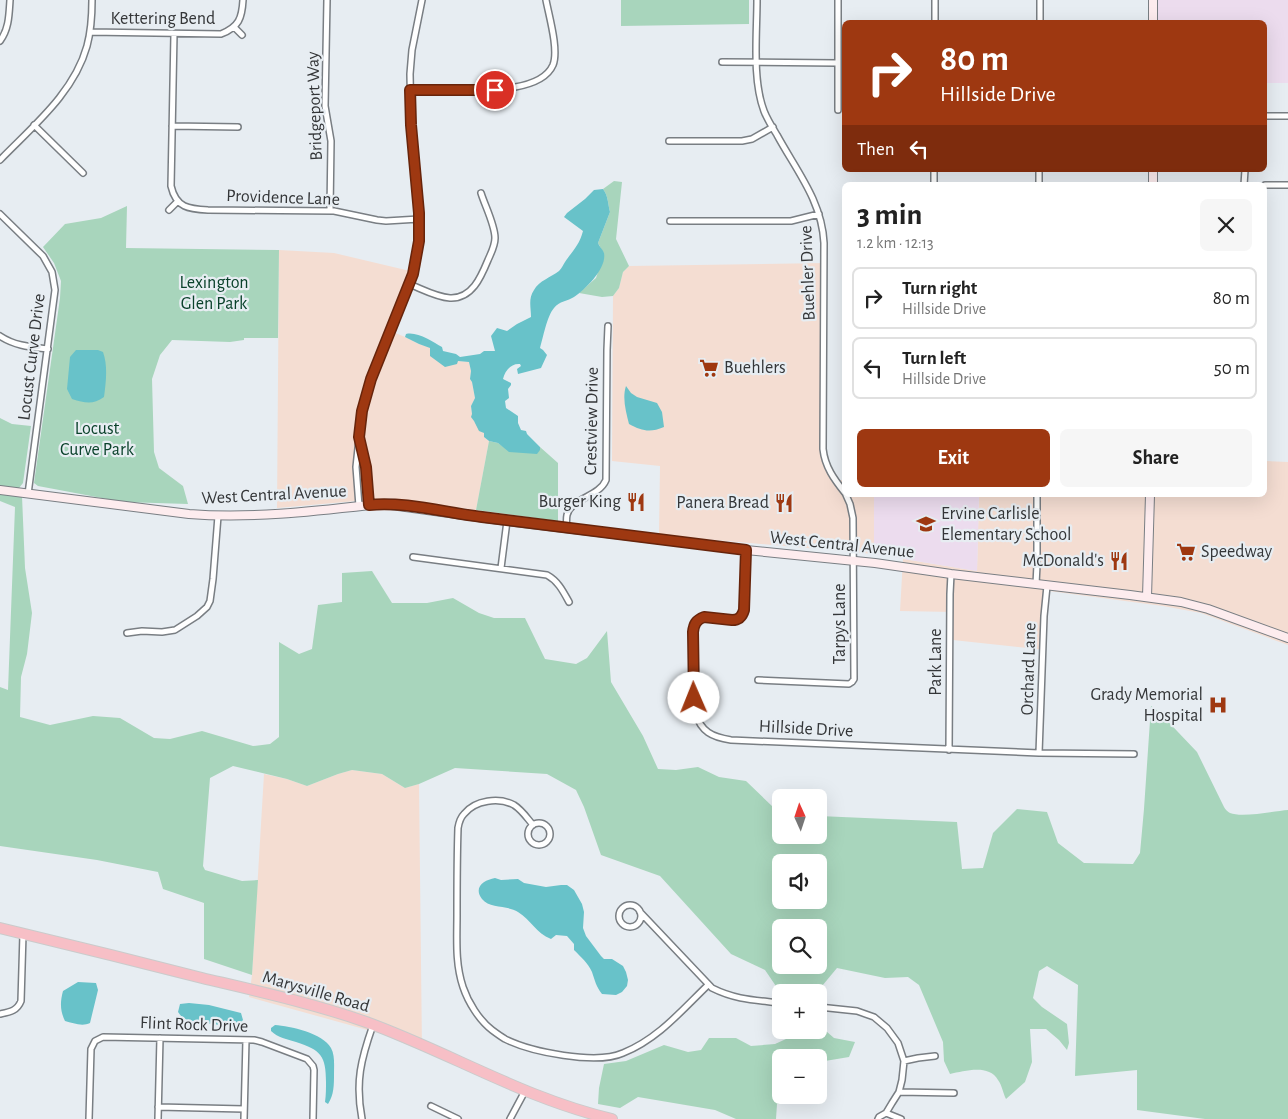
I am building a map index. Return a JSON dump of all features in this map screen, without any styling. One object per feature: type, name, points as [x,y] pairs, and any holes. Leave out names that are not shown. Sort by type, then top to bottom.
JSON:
[{"type":"highway","name":"Marysville Road","points":[[0,928],[316,1007],[373,1025],[561,1105],[612,1119]]},
{"type":"main road","points":[[1153,0],[1153,20]]},
{"type":"main road","name":"West Central Avenue","points":[[0,490],[188,514],[218,516],[391,504],[507,521],[854,561],[1181,602],[1202,607],[1288,638]]},
{"type":"main road","points":[[1147,597],[1150,497]]},
{"type":"street","points":[[0,41],[9,20],[10,0]]},
{"type":"street","points":[[0,160],[58,101],[71,82],[83,58],[90,32],[92,0]]},
{"type":"street","name":"Kettering Bend","points":[[90,32],[216,34],[228,31],[234,27],[241,17],[243,0]]},
{"type":"street","name":"Bridgeport Way","points":[[326,0],[325,106],[331,142],[330,211]]},
{"type":"street","points":[[359,506],[356,468],[360,420],[365,398],[413,274],[420,232],[411,125],[410,74],[412,50],[422,0]]},
{"type":"street","points":[[410,90],[495,90],[513,88],[542,77],[549,72],[555,55],[546,0]]},
{"type":"street","name":"Buehler Drive","points":[[757,0],[757,83],[763,109],[820,214],[824,243],[823,449],[829,472],[842,489]]},
{"type":"street","points":[[838,0],[838,110]]},
{"type":"street","points":[[935,0],[935,20]]},
{"type":"street","points":[[1040,0],[1040,20]]},
{"type":"street","name":"Kettering Bend","points":[[234,27],[242,35]]},
{"type":"street","points":[[169,210],[178,201],[171,186],[174,34]]},
{"type":"street","points":[[722,62],[837,63]]},
{"type":"street","points":[[1267,116],[1288,116]]},
{"type":"street","points":[[34,125],[83,173]]},
{"type":"street","points":[[172,126],[238,127]]},
{"type":"street","points":[[669,141],[742,141],[752,139],[772,127]]},
{"type":"street","points":[[1267,185],[1288,186]]},
{"type":"street","points":[[409,284],[436,295],[450,298],[460,296],[474,288],[484,270],[495,239],[481,193]]},
{"type":"street","name":"Providence Lane","points":[[178,201],[186,207],[193,209],[330,211],[386,221],[419,219]]},
{"type":"street","name":"Locust Curve Drive","points":[[0,214],[43,256],[52,272],[55,290],[28,494]]},
{"type":"street","points":[[670,222],[791,221],[820,214]]},
{"type":"street","name":"Crestview Drive","points":[[566,528],[567,516],[572,507],[601,488],[606,480],[608,326]]},
{"type":"street","points":[[0,336],[22,346],[48,349]]},
{"type":"street","points":[[359,437],[366,467],[369,505]]},
{"type":"street","name":"Buehler Drive","points":[[847,497],[853,518],[854,561]]},
{"type":"street","points":[[1036,584],[1037,497]]},
{"type":"street","points":[[127,633],[175,630],[198,616],[207,607],[210,601],[212,586],[218,516]]},
{"type":"street","points":[[501,568],[507,521]]},
{"type":"street","name":"Hillside Drive","points":[[746,550],[744,610],[741,616],[736,620],[704,617],[697,621],[694,627],[695,712],[697,720],[705,730],[721,738],[731,740],[949,750],[1134,754]]},
{"type":"street","points":[[413,557],[540,573],[551,577],[559,584],[569,602]]},
{"type":"street","name":"Tarpys Lane","points":[[758,680],[849,684],[852,682],[854,679],[854,561]]},
{"type":"street","name":"Park Lane","points":[[949,750],[951,574]]},
{"type":"street","name":"Orchard Lane","points":[[1039,753],[1044,617],[1047,586]]},
{"type":"street","points":[[533,825],[523,812],[514,805],[498,800],[484,802],[470,808],[464,813],[458,828],[457,960],[469,1002],[490,1029],[505,1039],[543,1051],[584,1058],[615,1056],[649,1040],[669,1024],[708,984]]},
{"type":"street","points":[[541,823],[548,827],[550,836],[546,843],[537,845],[530,840],[528,832],[533,825],[541,823]]},
{"type":"street","points":[[640,912],[639,920],[633,926],[625,925],[620,919],[620,911],[626,906],[635,906],[712,988],[725,995],[740,999],[772,1002]]},
{"type":"street","points":[[0,1014],[16,1009],[21,1001],[24,934]]},
{"type":"street","points":[[827,1008],[858,1011],[874,1017],[887,1028],[898,1043],[904,1061],[899,1092],[886,1112],[878,1119]]},
{"type":"street","points":[[362,1119],[359,1077],[364,1049],[373,1025]]},
{"type":"street","name":"Flint Rock Drive","points":[[89,1119],[91,1049],[95,1041],[103,1037],[246,1040],[262,1042],[307,1059],[314,1070],[313,1119]]},
{"type":"street","points":[[158,1119],[160,1038]]},
{"type":"street","points":[[244,1119],[246,1040]]},
{"type":"street","points":[[904,1061],[935,1056]]},
{"type":"street","points":[[510,1119],[525,1091]]},
{"type":"street","points":[[899,1092],[954,1093]]},
{"type":"street","points":[[431,1106],[458,1119]]},
{"type":"street","points":[[158,1107],[244,1109]]},
{"type":"street","points":[[886,1112],[886,1119]]},
{"type":"street","points":[[886,1112],[902,1119]]},
{"type":"shaded area","points":[[1155,0],[1288,0],[1288,83],[1267,83],[1267,20],[1154,20]]},
{"type":"shaded area","points":[[279,250],[334,253],[410,271],[388,330],[458,361],[469,362],[470,379],[475,398],[471,406],[472,414],[474,421],[484,433],[484,437],[489,441],[476,510],[390,498],[277,508]]},
{"type":"shaded area","points":[[826,263],[825,449],[829,465],[839,481],[842,480],[842,497],[874,497],[874,554],[659,535],[660,466],[612,461],[613,296],[619,288],[623,272],[629,266]]},
{"type":"shaded area","points":[[1267,461],[1288,462],[1288,645],[1201,613],[1049,591],[1046,650],[953,640],[953,612],[900,611],[903,559],[977,571],[979,497],[1267,497]]},
{"type":"shaded area","name":"Ervine Carlisle Elementary School","points":[[874,497],[979,497],[977,571],[874,554]]},
{"type":"shaded area","points":[[352,770],[382,774],[405,788],[419,784],[422,1051],[382,1034],[249,997],[252,975],[264,774],[307,786]]},
{"type":"green space","points":[[621,0],[749,0],[749,24],[621,26]]},
{"type":"green space","points":[[614,181],[622,182],[616,239],[629,266],[623,272],[619,288],[613,296],[602,297],[579,293],[596,278],[604,254],[598,243],[610,212],[603,189]]},
{"type":"green space","name":"Locust Curve Park","points":[[127,206],[126,248],[279,250],[278,338],[244,338],[244,340],[230,342],[172,340],[160,355],[152,379],[154,452],[159,468],[183,486],[188,504],[123,502],[38,486],[34,483],[61,281],[54,263],[43,247],[65,224],[101,218]]},
{"type":"green space","points":[[0,418],[12,424],[31,426],[23,483],[19,488],[0,486]]},
{"type":"green space","points":[[489,441],[498,443],[505,448],[540,450],[540,447],[558,463],[558,521],[476,510]]},
{"type":"green space","points":[[0,493],[22,496],[25,568],[32,613],[27,654],[21,677],[20,717],[50,725],[93,716],[120,718],[154,738],[170,739],[202,731],[253,746],[270,744],[279,737],[279,642],[299,654],[312,649],[318,605],[342,602],[342,573],[372,571],[392,603],[427,603],[453,598],[479,613],[494,618],[525,618],[545,659],[576,664],[587,658],[607,631],[611,682],[643,736],[658,769],[676,770],[698,767],[719,777],[746,781],[772,806],[772,844],[828,844],[828,816],[957,822],[962,869],[983,868],[993,833],[1017,809],[1047,812],[1058,843],[1084,863],[1133,864],[1140,853],[1151,706],[1197,752],[1228,812],[1242,815],[1288,810],[1288,1119],[1205,1119],[1137,1110],[1137,1070],[1075,1076],[1078,985],[1047,966],[1039,971],[1033,998],[1042,1007],[1067,1024],[1069,1043],[1067,1050],[1046,1029],[1030,1029],[1032,1062],[1025,1082],[1006,1099],[999,1082],[989,1072],[976,1070],[950,1074],[944,1061],[943,1042],[919,985],[908,977],[885,978],[837,968],[824,984],[775,984],[765,970],[731,954],[660,876],[601,855],[576,790],[547,774],[455,768],[405,788],[382,774],[352,770],[307,786],[287,779],[233,766],[210,778],[203,866],[205,870],[242,881],[258,880],[252,975],[204,959],[204,903],[163,889],[158,872],[97,860],[0,846],[0,687],[8,690],[15,507],[0,501]]},
{"type":"green space","points":[[827,1032],[834,1038],[855,1042],[849,1057],[827,1061],[827,1049],[772,1049],[772,1104],[777,1104],[776,1119],[736,1119],[715,1110],[638,1097],[620,1108],[598,1104],[604,1064],[626,1061],[664,1045],[688,1052],[701,1050],[709,1038],[736,1038],[751,1046],[775,1044],[786,1039],[827,1039]]},
{"type":"water","points":[[603,189],[610,212],[598,243],[604,253],[604,259],[599,271],[590,284],[572,298],[558,304],[552,312],[547,322],[540,348],[547,355],[541,368],[518,374],[517,369],[521,366],[517,364],[509,368],[504,376],[503,379],[511,383],[508,389],[509,398],[505,401],[506,408],[518,416],[521,430],[526,431],[540,447],[537,454],[509,452],[498,443],[489,441],[484,437],[484,433],[479,431],[471,417],[471,406],[475,398],[470,379],[469,362],[458,361],[457,364],[445,367],[430,356],[430,348],[405,337],[406,334],[415,334],[425,338],[442,347],[443,351],[460,357],[480,354],[484,351],[495,351],[491,336],[497,328],[507,331],[531,317],[530,300],[532,293],[542,282],[560,270],[576,248],[583,231],[564,217],[594,190]]},
{"type":"water","points":[[76,350],[98,350],[103,352],[105,357],[106,380],[104,397],[96,401],[85,402],[72,399],[67,389],[70,357]]},
{"type":"water","points":[[626,386],[637,397],[657,403],[662,412],[664,427],[646,430],[629,424],[624,400]]},
{"type":"water","points":[[495,878],[501,880],[518,879],[524,883],[546,887],[567,885],[574,890],[582,904],[584,912],[583,928],[586,936],[604,959],[612,959],[623,966],[626,972],[627,986],[622,992],[616,995],[602,994],[590,969],[574,950],[574,944],[567,936],[556,935],[551,939],[541,933],[518,912],[485,902],[480,895],[479,888],[487,880]]},
{"type":"water","points":[[78,982],[96,983],[98,990],[90,1023],[84,1025],[65,1021],[61,1010],[63,991]]},
{"type":"water","points":[[180,1004],[209,1005],[241,1013],[243,1020],[238,1026],[226,1026],[187,1020],[178,1012]]},
{"type":"water","points":[[275,1025],[314,1034],[331,1048],[334,1061],[334,1082],[333,1093],[328,1104],[325,1102],[325,1066],[320,1055],[311,1048],[283,1038],[271,1031],[271,1028]]},
{"type":"place","name":"Buehlers","points":[[709,368]]},
{"type":"place","name":"Burger King","points":[[636,502]]},
{"type":"place","name":"Panera Bread","points":[[784,503]]},
{"type":"place","name":"Ervine Carlisle Elementary School","points":[[926,524]]},
{"type":"place","name":"Speedway","points":[[1186,552]]},
{"type":"place","name":"McDonald's","points":[[1119,561]]},
{"type":"place","name":"Grady Memorial Hospital","points":[[1218,705]]},
{"type":"route","points":[[495,90],[410,90],[420,232],[413,274],[371,379],[360,420],[359,437],[366,467],[369,505],[406,506],[746,550],[744,610],[741,616],[736,620],[704,617],[695,623],[693,632],[694,698]]},
{"type":"park label","name":"Lexington Glen Park","points":[[214,293]]}]
